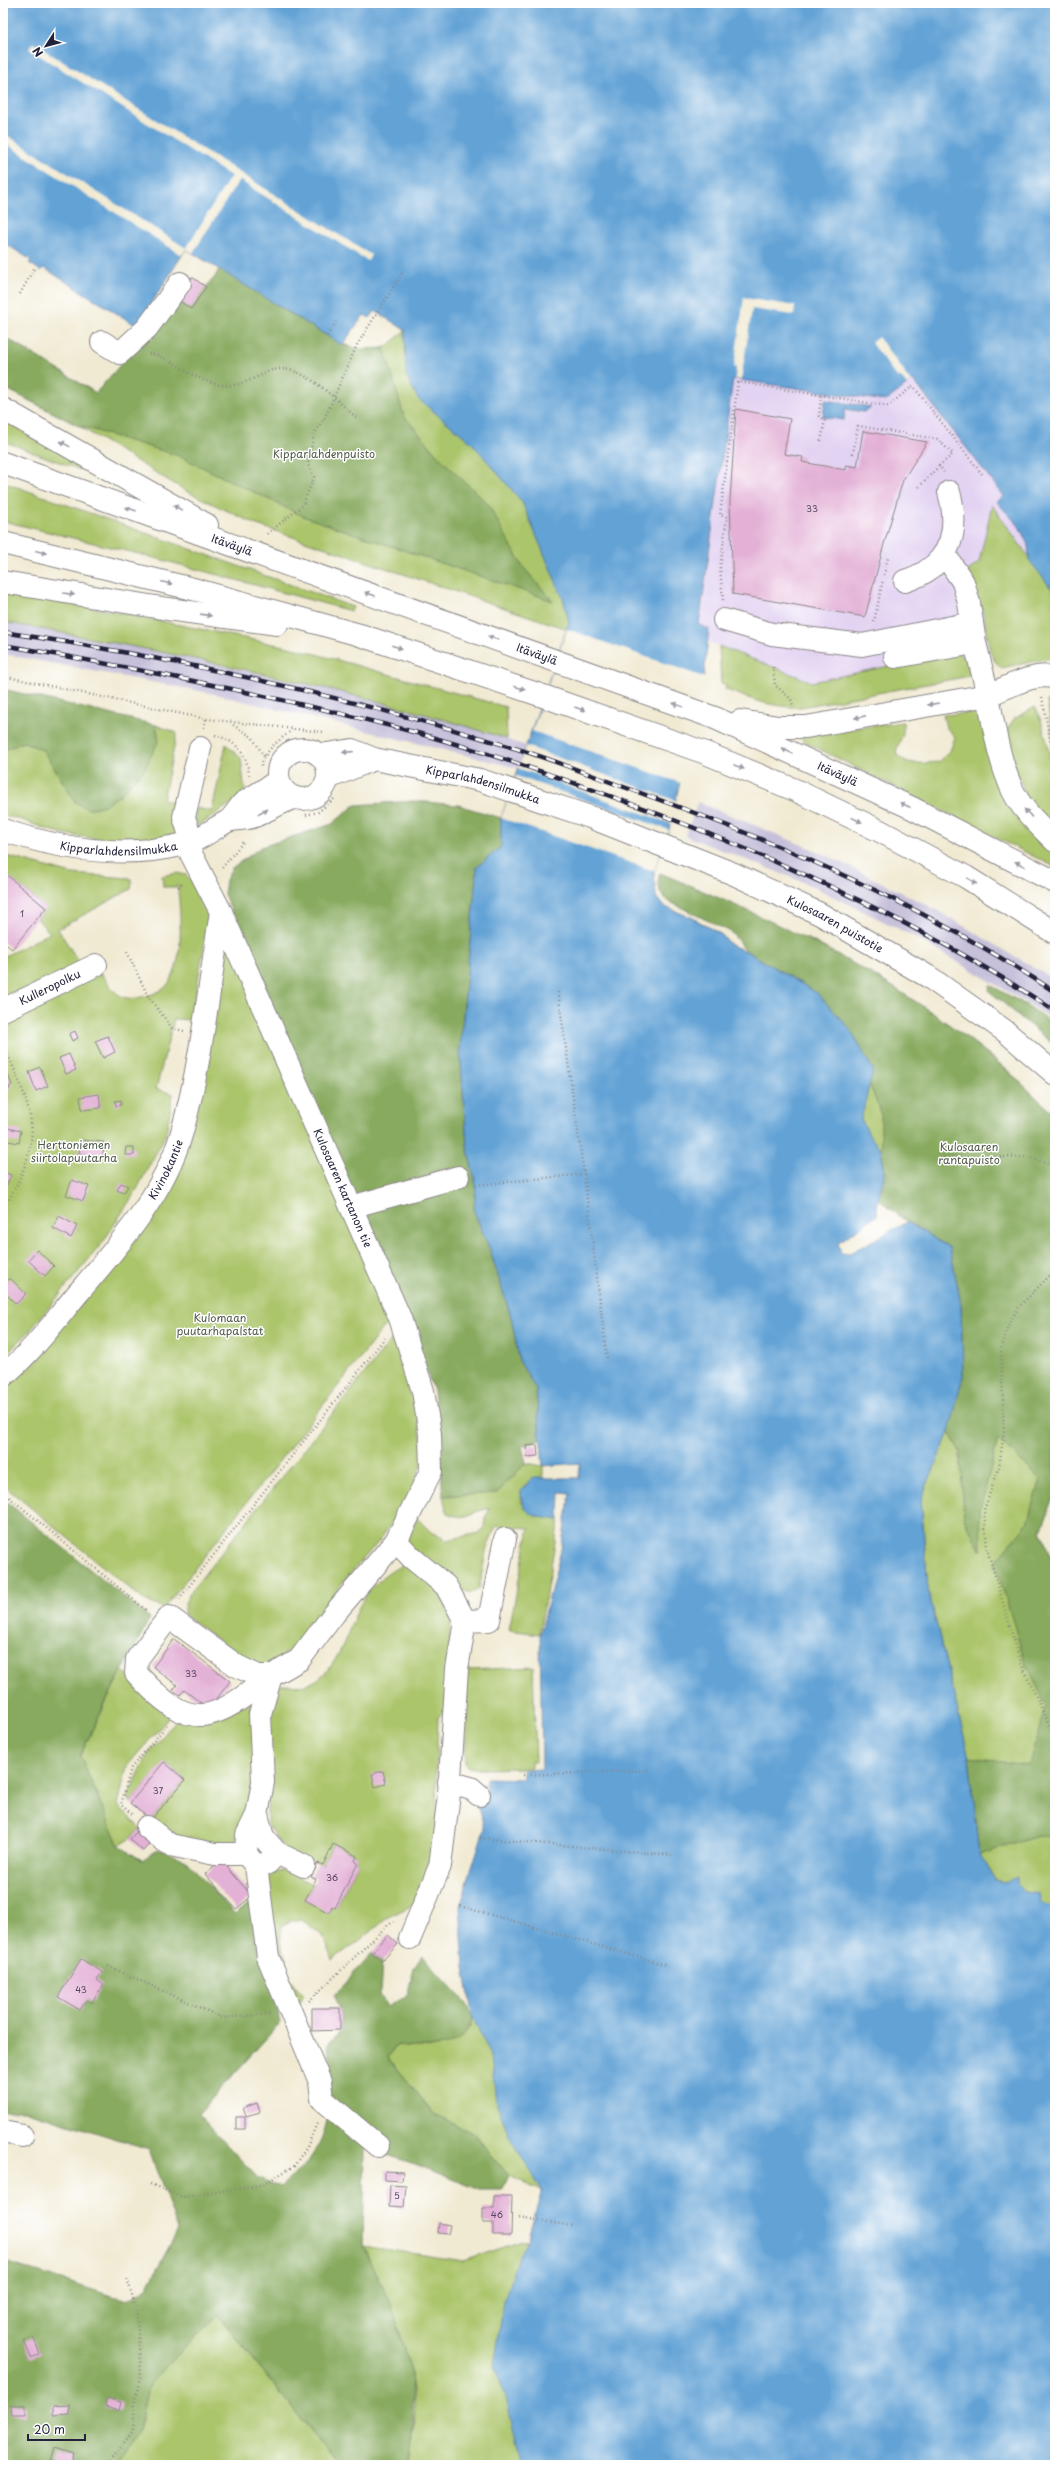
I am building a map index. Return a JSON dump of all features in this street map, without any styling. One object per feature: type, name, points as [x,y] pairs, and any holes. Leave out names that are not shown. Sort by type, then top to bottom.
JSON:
[{"type":"main road","points":[[111,348],[148,328],[180,283]]},
{"type":"main road","points":[[3,409],[260,555]]},
{"type":"main road","name":"Itäväylä","points":[[3,463],[715,718],[912,808],[1055,882]]},
{"type":"main road","points":[[905,580],[930,570],[945,554],[953,531],[953,505],[949,492]]},
{"type":"main road","points":[[3,543],[197,590],[360,635],[543,696],[703,752],[795,790],[880,831],[966,877],[1055,933]]},
{"type":"main road","points":[[945,554],[963,582],[998,746],[1013,792],[1023,808],[1055,841]]},
{"type":"main road","points":[[3,582],[168,609],[360,635]]},
{"type":"main road","points":[[724,620],[772,634],[801,639],[862,645],[973,633]]},
{"type":"main road","points":[[895,657],[973,633]]},
{"type":"main road","points":[[988,695],[1028,680],[1049,676],[1055,678]]},
{"type":"main road","points":[[715,718],[778,727],[806,727],[988,695],[1049,695]]},
{"type":"main road","name":"Kulosaaren kartanon tie","points":[[180,1711],[197,1715],[220,1713],[238,1702],[271,1676],[299,1660],[344,1602],[396,1541],[431,1471],[430,1434],[423,1391],[400,1318],[189,843],[184,817],[202,740]]},
{"type":"main road","points":[[332,787],[326,766],[320,755],[310,750],[299,749],[289,753],[282,760],[278,770],[278,781],[297,807],[304,800],[315,796],[324,789],[332,787],[374,759]]},
{"type":"main road","name":"Kipparlahdensilmukka","points":[[320,755],[352,750],[374,759],[438,771],[512,790],[590,817]]},
{"type":"main road","name":"Kipparlahdensilmukka","points":[[3,830],[43,841],[99,851],[126,853],[189,843],[230,820],[243,804],[278,781]]},
{"type":"main road","name":"Kipparlahdensilmukka","points":[[230,820],[254,817],[297,807]]},
{"type":"main road","name":"Kulosaaren puistotie","points":[[590,817],[663,845],[775,892],[870,941],[929,977],[975,1009],[1005,1031],[1055,1074]]},
{"type":"main road","name":"Kivinokantie","points":[[3,1376],[30,1350],[94,1275],[138,1219],[152,1196],[182,1133],[203,1034],[218,906]]},
{"type":"main road","name":"Kulleropolku","points":[[3,1010],[96,965]]},
{"type":"main road","points":[[351,1207],[467,1181]]},
{"type":"main road","points":[[465,1621],[489,1620],[505,1539]]},
{"type":"main road","points":[[396,1541],[412,1558],[446,1586],[465,1621],[457,1669],[449,1782],[440,1866],[410,1938]]},
{"type":"main road","points":[[180,1711],[157,1696],[136,1673],[137,1659],[168,1617],[237,1666],[258,1676],[271,1676],[260,1714],[263,1782],[257,1815],[247,1835],[268,1957],[320,2082],[322,2099],[378,2146]]},
{"type":"main road","points":[[449,1782],[471,1788],[479,1796]]},
{"type":"main road","points":[[257,1815],[263,1837],[277,1853],[304,1866]]},
{"type":"main road","points":[[147,1827],[170,1845],[215,1854],[268,1863],[277,1853]]},
{"type":"path","points":[[20,294],[35,267]]},
{"type":"path","points":[[266,534],[303,505],[314,477],[308,465],[314,434],[326,418],[332,398],[357,345],[403,272]]},
{"type":"path","points":[[328,336],[336,322]]},
{"type":"path","points":[[111,348],[153,354],[204,380],[224,386],[254,380],[267,372],[291,370],[316,382],[332,398],[358,419]]},
{"type":"path","points":[[724,620],[720,568],[727,517],[720,515],[738,382],[888,406],[913,386],[982,474]]},
{"type":"path","points":[[821,395],[819,416],[825,420],[821,441]]},
{"type":"path","points":[[853,454],[858,426],[937,439],[954,454],[939,466],[919,488]]},
{"type":"path","points":[[939,466],[952,485],[949,492]]},
{"type":"path","points":[[868,644],[888,558]]},
{"type":"path","points":[[773,667],[774,685],[791,699],[795,713]]},
{"type":"path","points":[[3,676],[148,709],[231,723],[313,732]]},
{"type":"path","points":[[1049,695],[1055,766]]},
{"type":"path","points":[[231,723],[252,737],[264,756],[277,742],[292,730]]},
{"type":"path","points":[[202,740],[230,740],[240,747],[246,759],[250,789],[254,796]]},
{"type":"path","points":[[297,807],[318,812],[332,787]]},
{"type":"path","points":[[218,906],[222,868],[243,842]]},
{"type":"path","points":[[126,952],[148,996],[172,1028],[203,1034]]},
{"type":"path","points":[[558,992],[584,1174],[607,1358]]},
{"type":"path","points":[[3,1044],[26,1100],[31,1117],[31,1136],[19,1179],[3,1208]]},
{"type":"path","points":[[944,1157],[1030,1157],[1055,1166]]},
{"type":"path","points":[[467,1181],[584,1174]]},
{"type":"path","points":[[1055,1270],[1018,1308],[1008,1326],[1001,1347],[1004,1433],[999,1467],[984,1510],[987,1549],[1021,1663],[1055,1738]]},
{"type":"path","points":[[3,1492],[144,1610],[168,1617],[175,1605],[400,1318]]},
{"type":"path","points":[[147,1827],[121,1805],[131,1768],[180,1711]]},
{"type":"path","points":[[523,1775],[650,1770]]},
{"type":"path","points":[[480,1838],[672,1855]]},
{"type":"path","points":[[460,1906],[666,1965]]},
{"type":"path","points":[[108,1966],[223,2018],[292,2017],[388,1925],[395,1921]]},
{"type":"path","points":[[150,2184],[183,2197],[262,2185],[279,2177],[294,2166],[307,2147],[321,2115],[322,2099]]},
{"type":"path","points":[[519,2217],[572,2226]]},
{"type":"path","points":[[107,2465],[133,2431],[135,2399],[141,2373],[136,2308],[127,2278]]},
{"type":"shaded area","points":[[733,379],[913,380],[1004,496],[998,502],[1019,526],[1028,545],[1029,560],[1055,609],[967,659],[957,652],[812,682],[708,642],[709,629],[699,625]]},
{"type":"shaded area","points":[[3,622],[118,643],[324,688],[440,717],[526,746],[518,768],[210,693],[3,654]]},
{"type":"shaded area","points":[[698,802],[824,854],[931,907],[1055,980],[1055,1022],[1029,1004],[913,936],[808,884],[685,836]]},
{"type":"green space","name":"Kipparlahdenpuisto","points":[[219,269],[342,345],[361,349],[384,348],[404,416],[441,459],[488,504],[523,567],[553,601],[305,517],[179,456],[77,425],[3,387],[3,336],[96,393],[177,299],[206,287],[215,277]]},
{"type":"green space","name":"Kipparlahdenpuisto","points":[[151,330],[331,338],[356,348],[370,350],[386,347],[405,330],[481,362],[564,601],[569,622],[567,629],[257,525],[186,491],[77,425],[3,387],[3,336],[96,393]]},
{"type":"green space","points":[[3,418],[67,453],[80,470],[3,441]]},
{"type":"green space","points":[[3,482],[353,607],[351,611],[155,558],[3,521]]},
{"type":"green space","points":[[992,505],[1050,587],[1055,583],[1055,657],[1001,668],[992,656],[982,610],[966,573],[979,562]]},
{"type":"green space","points":[[3,593],[111,611],[298,649],[506,707],[507,739],[383,703],[257,672],[3,622]]},
{"type":"green space","points":[[719,646],[812,682],[957,652],[967,659],[970,676],[802,707],[772,705],[744,697],[725,689],[727,685],[721,683]]},
{"type":"green space","points":[[3,689],[156,725],[159,740],[144,770],[121,794],[105,805],[89,809],[76,803],[43,750],[24,742],[3,750]]},
{"type":"green space","points":[[1055,699],[1055,750],[1047,701]]},
{"type":"green space","points":[[1035,707],[1041,721],[1049,751],[1053,784],[1055,830],[1027,799],[1005,739],[1009,726],[1014,719]]},
{"type":"green space","points":[[980,712],[993,766],[1020,820],[1055,855],[1055,867],[803,741],[801,735],[903,722],[903,734],[896,751],[899,756],[903,760],[914,763],[939,762],[950,751],[955,737],[946,727],[943,715]]},
{"type":"green space","points":[[156,725],[177,733],[163,800],[177,803],[178,835],[131,840],[100,839],[68,835],[16,818],[3,816],[3,750],[24,742],[43,750],[76,803],[159,740]]},
{"type":"green space","points":[[226,744],[241,758],[245,794],[198,826],[195,816],[196,808],[212,811]]},
{"type":"green space","points":[[414,801],[458,805],[501,818],[501,847],[477,867],[460,1049],[467,1146],[476,1185],[474,1211],[490,1250],[512,1320],[519,1360],[536,1390],[540,1440],[522,1446],[526,1463],[497,1493],[443,1496],[434,1391],[402,1308],[224,894],[226,880],[232,868],[261,847],[332,824],[355,805]]},
{"type":"green space","name":"Herttoniemen siirtolapuutarha","points":[[3,855],[72,874],[130,878],[132,881],[131,889],[58,929],[90,980],[101,973],[117,993],[127,998],[149,995],[163,989],[168,984],[177,964],[180,937],[178,887],[163,887],[162,876],[177,873],[186,875],[196,885],[210,911],[191,1020],[174,1019],[156,1089],[173,1094],[166,1134],[136,1191],[103,1242],[28,1333],[3,1357],[3,957],[50,933],[37,919],[46,908],[3,872]]},
{"type":"green space","name":"Kulosaaren rantapuisto","points":[[660,873],[704,891],[791,931],[875,976],[954,1028],[1000,1065],[1055,1115],[1055,1495],[1041,1530],[1055,1572],[1055,1837],[1038,1836],[980,1855],[969,1757],[1029,1764],[1046,1705],[1025,1661],[995,1563],[1027,1523],[1040,1479],[998,1439],[980,1510],[981,1551],[964,1519],[960,1452],[949,1432],[963,1376],[961,1305],[950,1248],[907,1222],[878,1199],[885,1172],[881,1149],[881,1113],[869,1083],[873,1070],[817,993],[746,951],[731,932],[668,901],[662,895],[658,885]]},
{"type":"green space","name":"Kulosaaren rantapuisto","points":[[693,918],[722,935],[730,945],[746,951],[807,938],[902,993],[948,1024],[1000,1064],[1055,1115],[1055,1495],[1041,1530],[1055,1572],[1055,1904],[1051,1906],[1041,1903],[1039,1894],[1025,1892],[1017,1884],[995,1880],[980,1855],[969,1757],[928,1590],[921,1499],[949,1432],[963,1376],[881,1150],[871,1138],[861,1119]]},
{"type":"green space","name":"Kulomaan puutarhapalstat","points":[[226,934],[390,1312],[389,1321],[164,1608],[145,1601],[3,1485],[3,1386],[45,1348],[151,1220],[174,1180]]},
{"type":"green space","points":[[990,985],[1028,1006],[1055,1025],[1055,1046],[989,991]]},
{"type":"green space","points":[[396,1334],[413,1377],[424,1458],[408,1500],[379,1541],[344,1581],[298,1642],[272,1667],[258,1670],[185,1615],[184,1609],[187,1600],[191,1591]]},
{"type":"green space","points":[[526,1463],[543,1466],[543,1478],[533,1480],[526,1484],[522,1492],[521,1502],[535,1516],[559,1520],[539,1634],[509,1630],[529,1528],[496,1526],[486,1551],[479,1589],[471,1593],[457,1588],[405,1543],[417,1518],[431,1532],[446,1540],[479,1533],[484,1528],[485,1517],[490,1509],[460,1517],[454,1516],[447,1513],[443,1496],[496,1493]]},
{"type":"green space","points":[[3,1499],[150,1618],[105,1703],[80,1756],[119,1846],[142,1860],[159,1849],[187,1861],[235,1914],[254,1899],[280,2023],[198,2114],[257,2177],[280,2187],[301,2169],[319,2144],[328,2117],[330,2103],[328,2044],[341,2030],[340,2008],[334,1995],[372,1953],[382,1961],[380,1994],[387,2007],[407,1996],[414,1968],[422,1956],[466,2003],[473,2018],[468,2030],[452,2043],[432,2047],[397,2045],[388,2057],[435,2115],[474,2134],[509,2176],[502,2190],[480,2190],[415,2164],[365,2148],[363,2246],[389,2298],[411,2369],[414,2442],[410,2465],[338,2465],[218,2315],[150,2383],[138,2435],[115,2465],[3,2465],[3,2258],[12,2264],[127,2301],[147,2288],[178,2230],[149,2149],[27,2111],[3,2111]]},
{"type":"green space","points":[[406,1564],[439,1591],[451,1618],[445,1712],[438,1717],[436,1783],[438,1831],[433,1865],[413,1905],[386,1918],[359,1941],[332,1960],[323,1936],[302,1920],[292,1920],[282,1926],[280,1942],[286,1959],[280,1969],[304,1996],[296,2006],[280,1976],[267,1881],[273,1874],[283,1870],[313,1884],[305,1900],[329,1912],[332,1906],[336,1907],[358,1863],[355,1861],[357,1856],[333,1844],[323,1865],[286,1851],[267,1825],[269,1711],[278,1685],[306,1685],[318,1679],[327,1670],[342,1648],[364,1598],[377,1582],[388,1573]]},
{"type":"green space","points":[[533,1667],[536,1762],[531,1762],[531,1768],[480,1769],[468,1767],[465,1763],[467,1670]]},
{"type":"green space","points":[[122,1670],[153,1702],[171,1715],[127,1766],[118,1805],[140,1828],[130,1839],[119,1846],[80,1756]]},
{"type":"green space","points":[[249,1700],[257,1730],[257,1753],[243,1831],[233,1844],[210,1848],[177,1837],[151,1820],[185,1780],[165,1762],[130,1803],[128,1796],[148,1754],[177,1719]]},
{"type":"green space","points":[[473,2018],[496,2028],[551,2203],[538,2205],[542,2190],[509,2176],[474,2134],[435,2115],[388,2057],[397,2045],[432,2048],[470,2027]]},
{"type":"green space","points":[[528,2239],[538,2465],[410,2465],[414,2436],[414,2407],[406,2352],[387,2299],[363,2246],[463,2261]]},
{"type":"green space","points":[[218,2315],[338,2465],[115,2465],[138,2435],[150,2383]]},
{"type":"water","points":[[3,3],[1055,3],[1055,593],[1029,560],[1028,545],[1019,526],[997,502],[1004,496],[913,380],[886,401],[733,379],[699,625],[709,629],[704,675],[669,830],[654,871],[656,897],[663,906],[693,918],[722,935],[730,945],[746,951],[817,993],[850,1029],[873,1070],[861,1119],[871,1138],[881,1149],[885,1172],[878,1199],[877,1215],[838,1243],[841,1253],[848,1254],[907,1222],[950,1248],[961,1305],[963,1376],[949,1432],[921,1499],[928,1589],[969,1757],[980,1855],[995,1880],[1005,1882],[1017,1877],[1017,1884],[1025,1892],[1039,1894],[1041,1903],[1051,1906],[1055,1904],[1055,2465],[521,2465],[505,2393],[494,2367],[504,2301],[518,2256],[528,2238],[542,2190],[509,2135],[496,2102],[491,2056],[473,2018],[464,1967],[460,1906],[484,1829],[480,1811],[476,1804],[486,1789],[486,1778],[523,1779],[523,1770],[542,1769],[540,1635],[561,1550],[570,1493],[560,1492],[559,1520],[544,1518],[527,1511],[522,1500],[521,1491],[532,1478],[579,1478],[580,1463],[543,1466],[536,1390],[519,1360],[512,1320],[490,1250],[474,1211],[476,1185],[467,1145],[460,1049],[477,867],[501,847],[501,818],[569,622],[564,601],[522,502],[471,442],[418,399],[406,375],[405,330],[375,311],[370,318],[364,315],[342,345],[186,249],[137,326],[44,268],[41,271],[29,263],[31,260],[3,242]]},
{"type":"water","points":[[825,400],[871,407],[864,412],[845,409],[844,420],[823,417]]},
{"type":"pier","points":[[33,43],[371,255],[368,261],[239,180],[193,253],[186,249],[182,255],[3,142],[3,133],[186,248],[231,176],[29,49]]},
{"type":"pier","points":[[744,298],[795,306],[794,315],[752,309],[741,380],[735,379],[736,368],[734,367]]},
{"type":"pier","points":[[878,337],[905,372],[904,373],[911,382],[907,385],[900,376],[898,378],[871,343]]},
{"type":"pier","points":[[567,629],[706,678],[681,783],[532,731]]},
{"type":"pier","points":[[526,746],[677,801],[672,824],[518,768]]},
{"type":"pier","points":[[516,776],[669,830],[654,871],[501,818]]},
{"type":"building","points":[[192,277],[206,287],[191,309],[177,299]]},
{"type":"building","points":[[736,409],[790,419],[784,454],[803,457],[802,462],[846,470],[846,465],[857,467],[863,431],[927,442],[903,480],[884,544],[865,617],[733,594],[730,501]]},
{"type":"building","points":[[3,872],[46,908],[12,949],[3,942]]},
{"type":"building","points":[[75,1031],[78,1038],[72,1041],[69,1034]]},
{"type":"building","points":[[108,1036],[115,1052],[103,1058],[95,1041]]},
{"type":"building","points":[[69,1054],[76,1070],[66,1074],[59,1058]]},
{"type":"building","points":[[40,1067],[48,1086],[36,1091],[29,1072]]},
{"type":"building","points":[[8,1075],[12,1085],[9,1087],[10,1089],[3,1092],[3,1077]]},
{"type":"building","points":[[99,1094],[101,1108],[82,1110],[80,1097]]},
{"type":"building","points":[[121,1100],[121,1105],[116,1106],[115,1101]]},
{"type":"building","points":[[3,1127],[21,1131],[19,1143],[3,1140]]},
{"type":"building","points":[[81,1140],[104,1142],[103,1156],[91,1158],[91,1155],[79,1154]]},
{"type":"building","points":[[126,1147],[134,1147],[134,1155],[125,1155]]},
{"type":"building","points":[[3,1172],[11,1175],[6,1187],[3,1185]]},
{"type":"building","points":[[72,1180],[89,1186],[83,1201],[66,1195]]},
{"type":"building","points":[[121,1183],[128,1186],[124,1193],[117,1190]]},
{"type":"building","points":[[59,1216],[77,1226],[71,1238],[53,1228]]},
{"type":"building","points":[[37,1250],[54,1266],[45,1276],[28,1260]]},
{"type":"building","points":[[10,1278],[26,1294],[16,1304],[3,1291],[3,1285]]},
{"type":"building","points":[[537,1445],[538,1456],[527,1457],[526,1446]]},
{"type":"building","points":[[174,1639],[230,1681],[209,1709],[184,1690],[180,1695],[173,1690],[177,1685],[153,1667]]},
{"type":"building","points":[[164,1762],[185,1780],[151,1820],[130,1803]]},
{"type":"building","points":[[383,1771],[386,1784],[375,1787],[372,1774]]},
{"type":"building","points":[[140,1828],[153,1839],[143,1851],[130,1839]]},
{"type":"building","points":[[333,1844],[357,1856],[355,1861],[358,1863],[335,1908],[332,1906],[329,1913],[305,1900],[316,1879],[311,1877],[318,1863],[323,1865]]},
{"type":"building","points":[[221,1860],[252,1896],[236,1909],[205,1874]]},
{"type":"building","points":[[388,1935],[398,1944],[382,1961],[372,1953]]},
{"type":"building","points":[[81,1959],[102,1972],[97,1980],[103,1984],[92,2003],[86,2000],[80,2010],[58,1997]]},
{"type":"building","points":[[312,2008],[340,2008],[340,2030],[312,2031]]},
{"type":"building","points":[[257,2103],[260,2112],[246,2116],[243,2108]]},
{"type":"building","points":[[236,2117],[245,2117],[245,2129],[236,2129]]},
{"type":"building","points":[[385,2171],[403,2172],[402,2181],[385,2180]]},
{"type":"building","points":[[390,2185],[406,2186],[404,2207],[389,2206]]},
{"type":"building","points":[[494,2196],[512,2196],[511,2235],[493,2235],[493,2223],[483,2223],[483,2208],[494,2208]]},
{"type":"building","points":[[439,2223],[450,2225],[448,2234],[438,2233]]},
{"type":"building","points":[[33,2337],[40,2354],[31,2358],[24,2341]]},
{"type":"building","points":[[107,2398],[121,2402],[119,2411],[105,2407]]},
{"type":"building","points":[[10,2405],[25,2405],[25,2415],[11,2415]]},
{"type":"building","points":[[69,2405],[69,2414],[53,2415],[53,2406]]},
{"type":"building","points":[[55,2447],[74,2453],[71,2465],[51,2461]]},
{"type":"railway","points":[[3,632],[134,654],[266,682],[396,714],[524,751],[744,832],[851,879],[903,904],[955,932],[1006,961],[1055,992]]},
{"type":"railway","points":[[3,645],[200,682],[346,715],[449,742],[557,777],[726,840],[839,890],[949,947],[1003,978],[1055,1011]]}]
